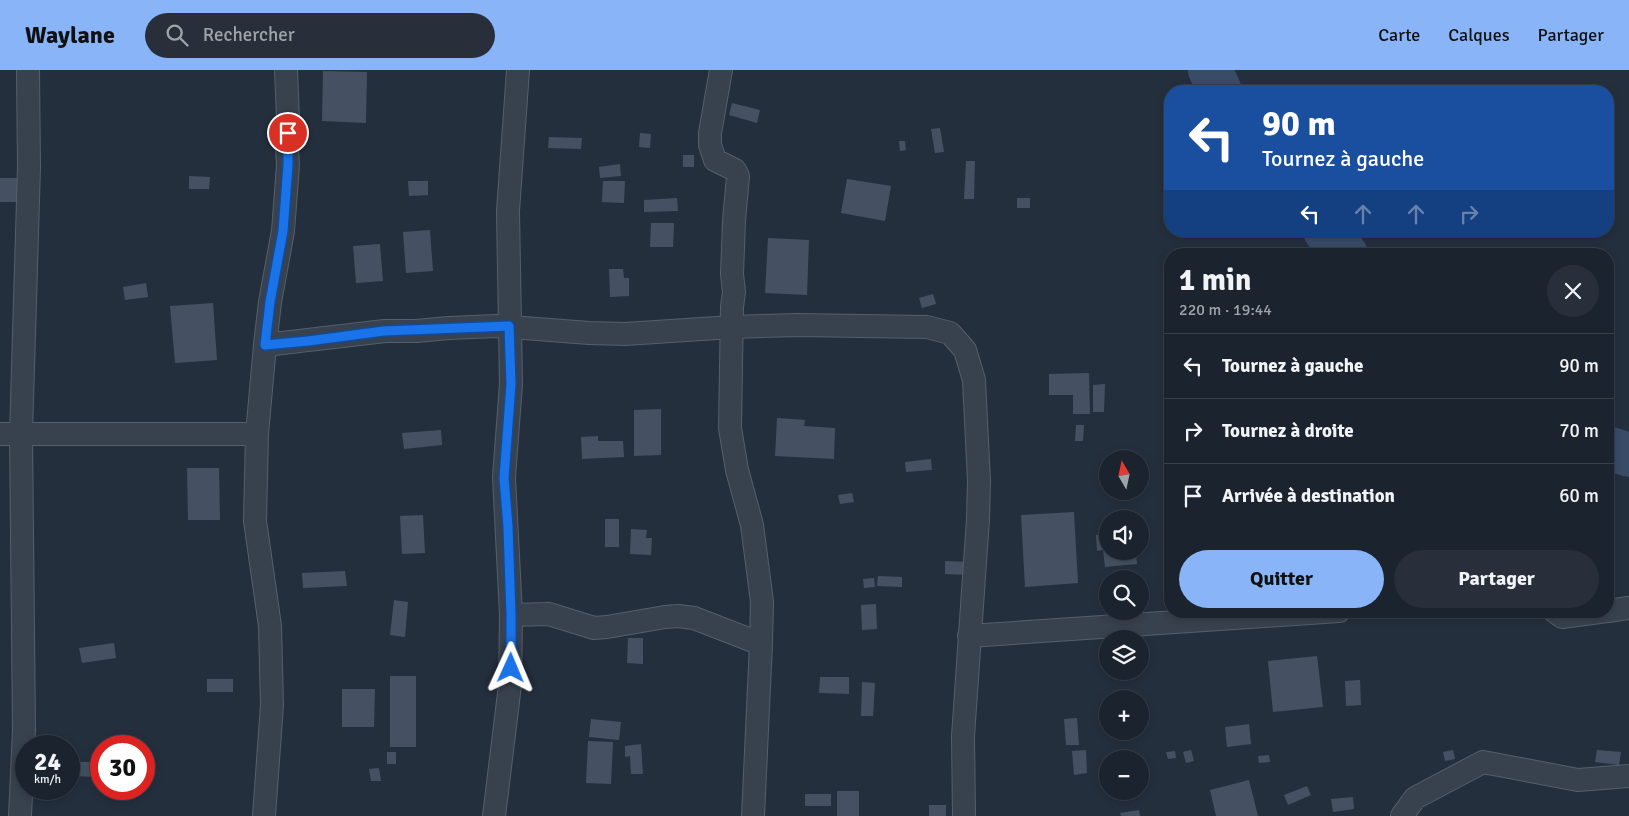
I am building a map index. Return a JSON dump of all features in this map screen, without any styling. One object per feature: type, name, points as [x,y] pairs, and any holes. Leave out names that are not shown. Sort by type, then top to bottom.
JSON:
[{"type":"street","points":[[20,816],[24,730],[10,434],[29,167],[28,70]]},
{"type":"street","points":[[264,816],[272,695],[270,626],[255,520],[257,434],[270,302],[283,231],[288,165],[286,70]]},
{"type":"street","points":[[494,816],[510,685],[511,615],[504,478],[511,384],[508,211],[518,70]]},
{"type":"street","points":[[721,70],[710,134],[710,145],[715,160],[735,170],[738,176],[732,274],[734,292],[730,428],[737,470],[752,525],[762,602],[753,816]]},
{"type":"street","points":[[265,345],[384,331],[509,326],[625,334],[798,325],[927,327],[950,334],[965,350],[974,380],[979,481],[963,736],[964,816]]},
{"type":"street","points":[[10,434],[257,434]]},
{"type":"street","points":[[1614,610],[1629,608]]},
{"type":"street","points":[[511,615],[549,614],[594,628],[678,616],[694,618],[761,644]]},
{"type":"street","points":[[969,636],[1235,618]]},
{"type":"street","points":[[1402,816],[1415,798],[1483,762],[1578,780],[1629,776]]},
{"type":"building","points":[[323,71],[367,72],[366,123],[322,121]]},
{"type":"building","points":[[732,103],[760,110],[757,123],[729,115]]},
{"type":"building","points":[[940,128],[944,152],[935,153],[931,129]]},
{"type":"building","points":[[640,133],[651,134],[650,148],[639,147]]},
{"type":"building","points":[[549,137],[582,138],[581,149],[548,148]]},
{"type":"building","points":[[899,141],[905,141],[906,150],[900,151]]},
{"type":"building","points":[[683,155],[694,155],[694,167],[683,167]]},
{"type":"building","points":[[966,161],[975,161],[974,199],[964,199]]},
{"type":"building","points":[[620,164],[621,176],[600,178],[599,167]]},
{"type":"building","points":[[189,176],[210,177],[209,189],[189,189]]},
{"type":"building","points":[[0,178],[25,178],[25,202],[0,202]]},
{"type":"building","points":[[847,179],[891,186],[885,221],[841,213]]},
{"type":"building","points":[[408,181],[428,181],[428,195],[409,196]]},
{"type":"building","points":[[603,181],[625,181],[624,203],[602,202]]},
{"type":"building","points":[[677,198],[678,211],[644,212],[644,200]]},
{"type":"building","points":[[1017,198],[1030,198],[1030,208],[1017,208]]},
{"type":"building","points":[[651,223],[674,223],[673,247],[650,247]]},
{"type":"building","points":[[430,230],[433,271],[406,273],[403,232]]},
{"type":"building","points":[[768,238],[809,240],[807,295],[765,293]]},
{"type":"building","points":[[380,244],[383,281],[356,283],[353,246]]},
{"type":"building","points":[[609,269],[623,269],[624,278],[629,278],[629,296],[610,297]]},
{"type":"building","points":[[146,283],[148,297],[125,300],[123,287]]},
{"type":"building","points":[[933,294],[936,304],[922,308],[919,298]]},
{"type":"building","points":[[213,303],[217,360],[175,363],[170,306]]},
{"type":"building","points":[[1089,373],[1090,414],[1073,414],[1073,395],[1049,395],[1049,374]]},
{"type":"building","points":[[1105,384],[1104,412],[1093,412],[1093,385]]},
{"type":"building","points":[[661,409],[661,455],[634,456],[634,410]]},
{"type":"building","points":[[777,418],[805,420],[804,426],[835,428],[834,459],[775,456]]},
{"type":"building","points":[[1076,425],[1084,425],[1083,441],[1075,441]]},
{"type":"building","points":[[441,430],[442,445],[404,449],[402,433]]},
{"type":"building","points":[[598,436],[598,441],[623,441],[624,457],[582,459],[581,437]]},
{"type":"building","points":[[931,459],[932,470],[906,472],[905,462]]},
{"type":"building","points":[[187,468],[219,468],[220,520],[188,520]]},
{"type":"building","points":[[852,493],[854,502],[840,504],[838,495]]},
{"type":"building","points":[[1074,512],[1078,583],[1025,587],[1021,515]]},
{"type":"building","points":[[423,515],[425,553],[402,554],[400,516]]},
{"type":"building","points":[[605,519],[619,519],[619,547],[605,547]]},
{"type":"building","points":[[631,529],[647,530],[646,538],[652,538],[651,555],[630,554]]},
{"type":"building","points":[[1096,535],[1099,535],[1099,551],[1097,551]]},
{"type":"building","points":[[1104,560],[1137,560],[1137,564],[1105,567]]},
{"type":"building","points":[[945,561],[969,562],[969,575],[945,574]]},
{"type":"building","points":[[345,571],[347,586],[303,588],[302,573]]},
{"type":"building","points":[[878,576],[902,577],[902,587],[877,586]]},
{"type":"building","points":[[874,578],[875,587],[864,588],[863,579]]},
{"type":"building","points":[[394,600],[408,602],[405,637],[390,635]]},
{"type":"building","points":[[876,604],[877,629],[862,630],[861,605]]},
{"type":"building","points":[[628,638],[643,638],[643,664],[627,663]]},
{"type":"building","points":[[114,643],[116,658],[82,663],[79,648]]},
{"type":"building","points":[[1317,656],[1323,707],[1273,712],[1268,661]]},
{"type":"building","points":[[390,676],[416,676],[416,747],[390,747]]},
{"type":"building","points":[[820,677],[849,677],[849,694],[819,693]]},
{"type":"building","points":[[207,679],[233,679],[233,692],[207,692]]},
{"type":"building","points":[[1360,680],[1361,705],[1346,706],[1345,681]]},
{"type":"building","points":[[862,682],[875,683],[873,716],[861,716]]},
{"type":"building","points":[[342,689],[375,689],[374,727],[342,727]]},
{"type":"building","points":[[1077,718],[1079,745],[1066,745],[1064,719]]},
{"type":"building","points":[[591,719],[621,722],[619,740],[589,737]]},
{"type":"building","points":[[1249,724],[1251,744],[1227,747],[1225,727]]},
{"type":"building","points":[[588,741],[613,742],[611,784],[586,783]]},
{"type":"building","points":[[641,744],[643,774],[631,774],[630,756],[625,757],[625,746]]},
{"type":"building","points":[[1086,750],[1087,773],[1074,775],[1072,751]]},
{"type":"building","points":[[1191,750],[1194,761],[1186,763],[1183,752]]},
{"type":"building","points":[[1453,750],[1455,759],[1445,761],[1443,752]]},
{"type":"building","points":[[1597,750],[1621,752],[1619,765],[1595,762]]},
{"type":"building","points":[[1175,751],[1176,758],[1168,759],[1166,752]]},
{"type":"building","points":[[387,752],[396,752],[396,764],[387,764]]},
{"type":"building","points":[[1269,755],[1270,762],[1259,763],[1258,756]]},
{"type":"building","points":[[80,762],[90,762],[90,777],[80,776]]},
{"type":"building","points":[[379,768],[381,781],[371,781],[369,769]]},
{"type":"building","points":[[1249,780],[1258,816],[1216,816],[1210,790]]},
{"type":"building","points":[[1307,786],[1311,795],[1288,805],[1284,795]]},
{"type":"building","points":[[837,791],[859,791],[859,816],[837,816]]},
{"type":"building","points":[[805,794],[831,794],[831,806],[805,806]]},
{"type":"building","points":[[1353,797],[1354,809],[1333,812],[1331,799]]},
{"type":"building","points":[[929,805],[946,805],[946,816],[929,816]]},
{"type":"building","points":[[1139,810],[1140,816],[1121,816],[1120,813]]},
{"type":"waterway","points":[[1210,70],[1217,85]]},
{"type":"waterway","points":[[1330,237],[1341,248]]},
{"type":"waterway","points":[[1614,450],[1629,455]]},
{"type":"route","points":[[288,133],[288,165],[283,231],[270,302],[265,345],[384,331],[509,326],[511,384],[504,478],[508,527],[511,668]]}]
